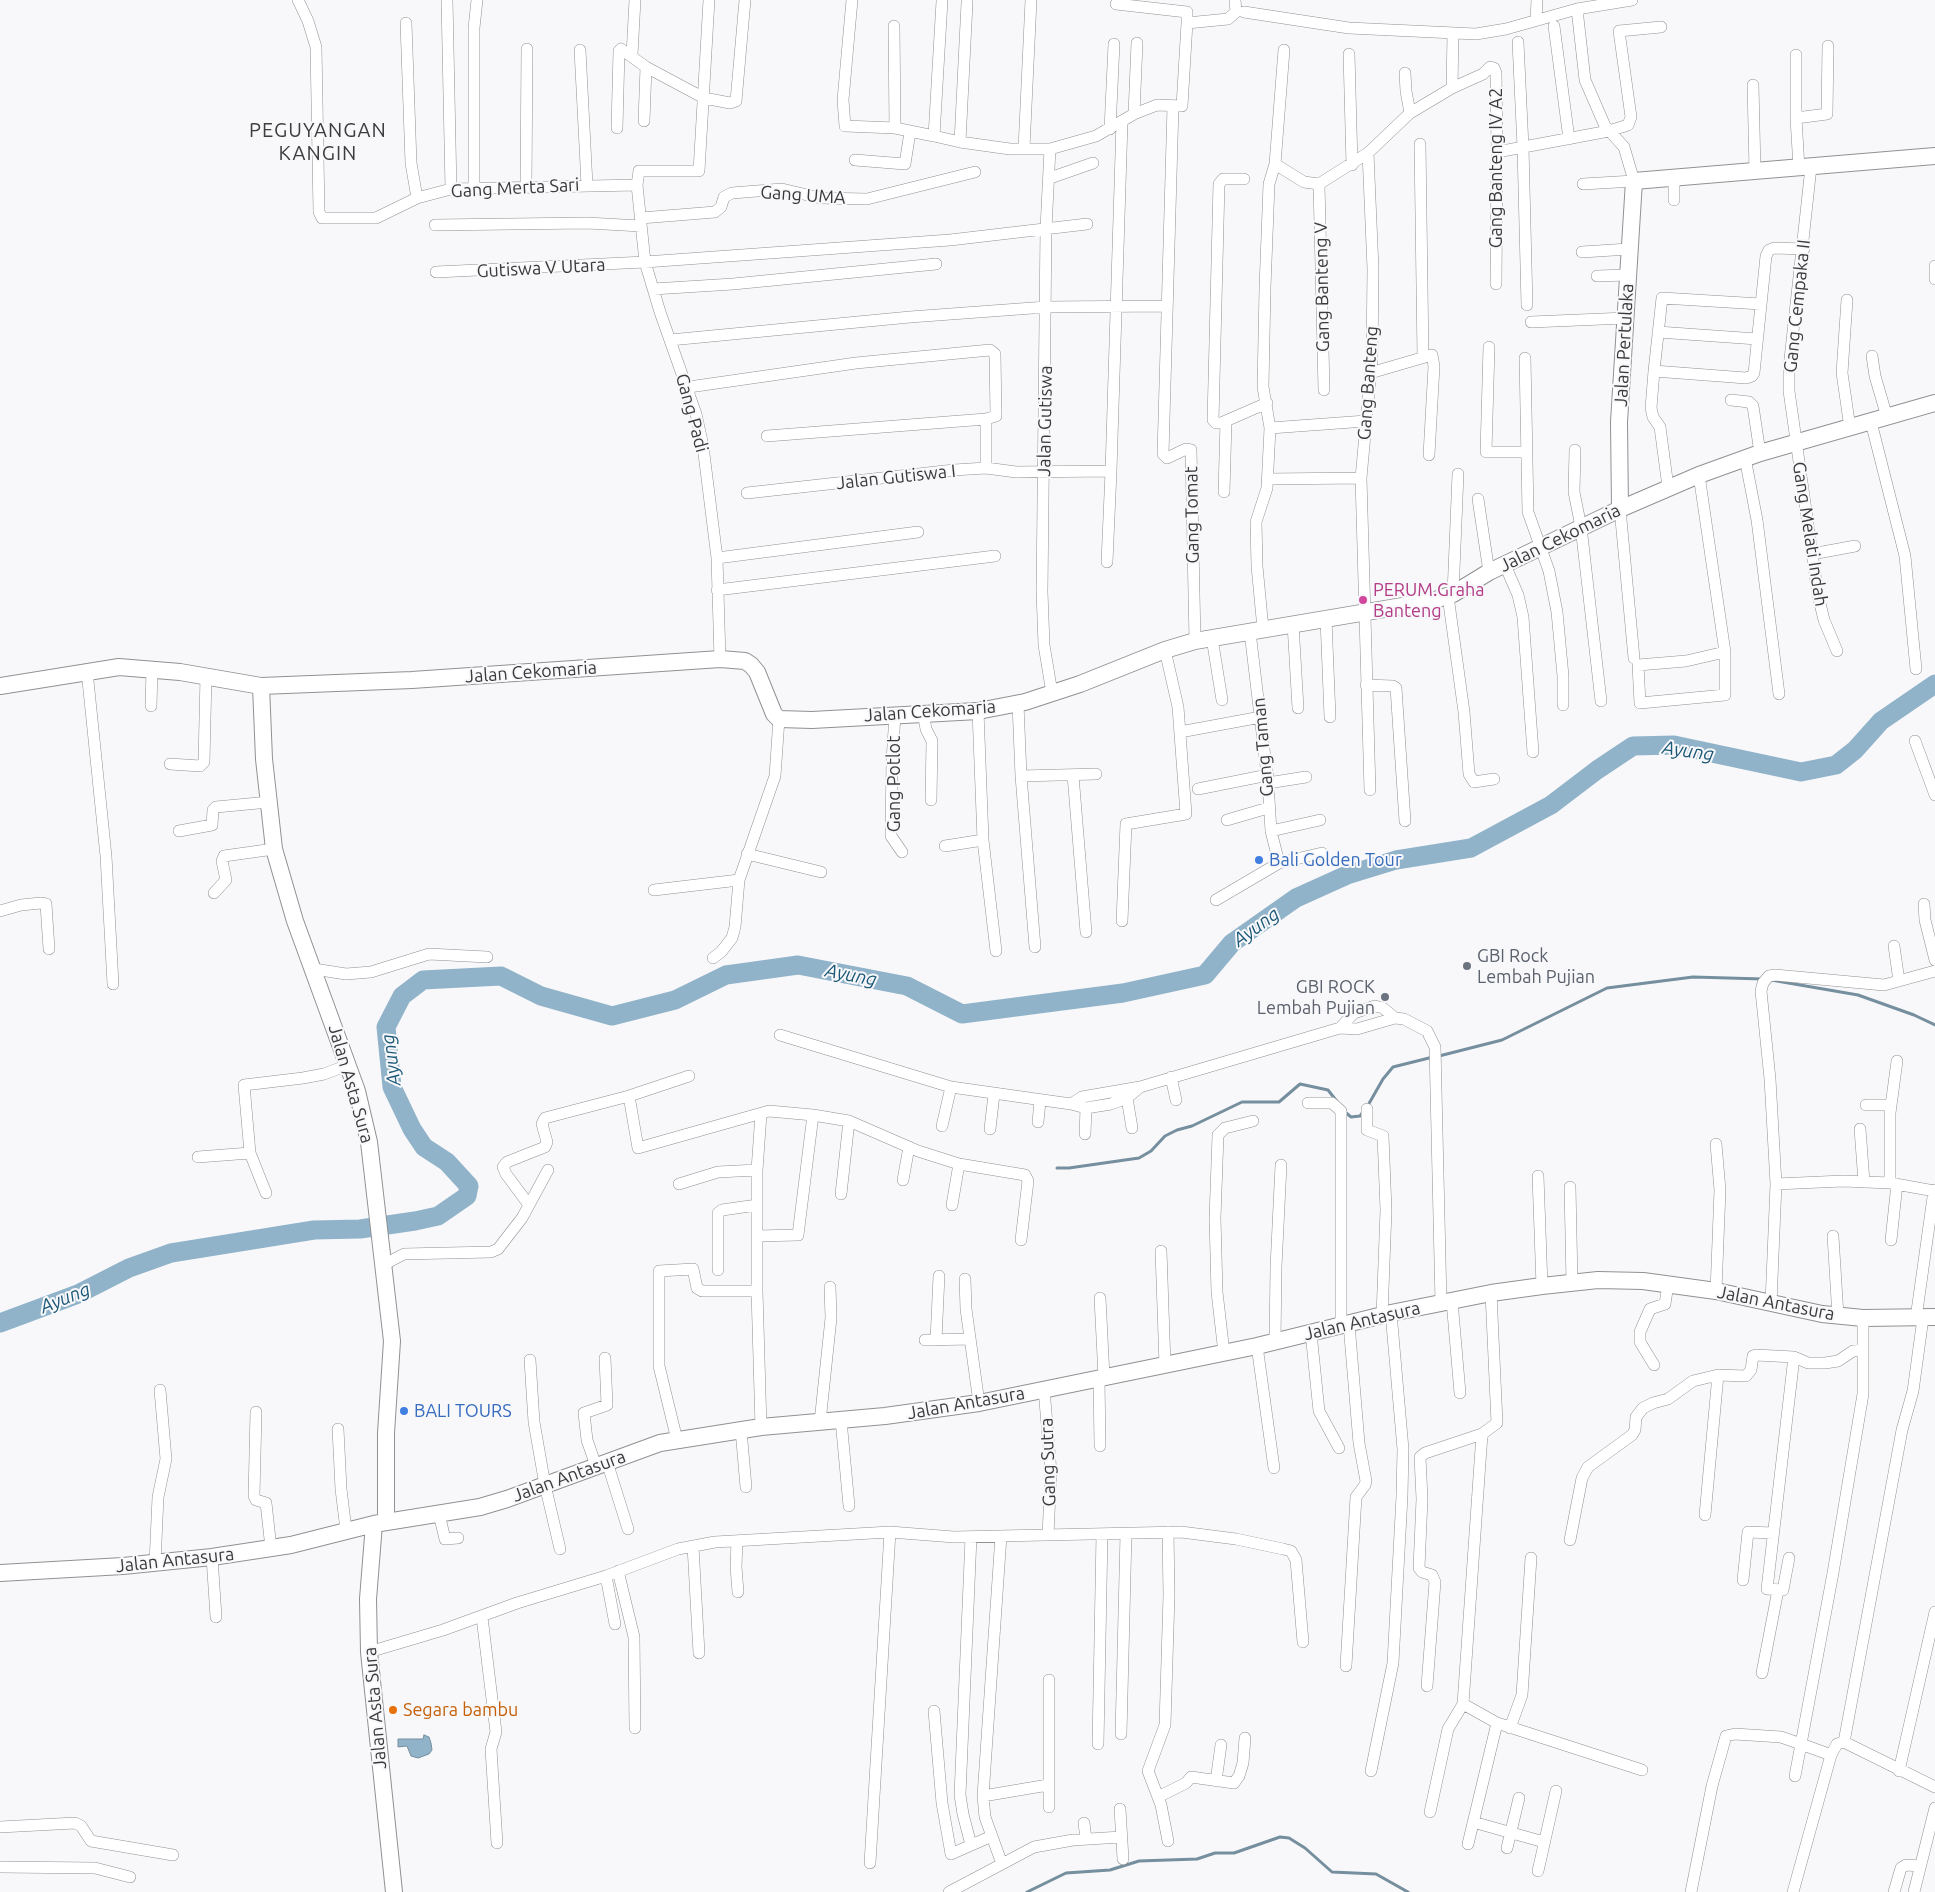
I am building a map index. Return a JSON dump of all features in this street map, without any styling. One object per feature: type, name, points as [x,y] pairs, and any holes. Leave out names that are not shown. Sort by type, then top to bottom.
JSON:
[{"type":"street","name":"Gang Merta Sari","points":[[298,0],[308,21],[316,47],[320,216],[325,219],[368,220],[417,198],[451,189],[474,187],[637,185]]},
{"type":"street","points":[[447,0],[451,189]]},
{"type":"street","points":[[474,187],[474,28],[477,0]]},
{"type":"street","points":[[632,55],[635,0]]},
{"type":"street","points":[[704,98],[709,0]]},
{"type":"street","points":[[617,128],[619,51],[624,49],[646,67],[704,98],[730,103],[736,101],[745,0]]},
{"type":"street","points":[[852,0],[843,123],[847,128],[863,125],[895,128],[960,142],[1010,150],[1050,148],[1096,136],[1134,114],[1157,105],[1182,105],[1188,0]]},
{"type":"street","points":[[1024,149],[1031,0]]},
{"type":"street","points":[[1116,4],[1187,17],[1228,18],[1236,12],[1235,0]]},
{"type":"street","points":[[1536,20],[1537,0]]},
{"type":"street","points":[[1244,12],[1349,28],[1487,33],[1577,9],[1627,0]]},
{"type":"street","points":[[934,136],[942,1]]},
{"type":"street","points":[[960,142],[967,3]]},
{"type":"street","name":"Jalan Pertulaka","points":[[1577,9],[1585,80],[1598,112],[1609,132],[1618,138],[1624,147],[1634,181],[1619,422],[1620,509]]},
{"type":"street","points":[[406,23],[411,163],[417,198]]},
{"type":"street","points":[[894,26],[895,128]]},
{"type":"street","points":[[1554,26],[1569,139]]},
{"type":"street","points":[[1497,152],[1609,132],[1625,127],[1630,122],[1631,117],[1619,31],[1661,27]]},
{"type":"street","points":[[1275,164],[1304,182],[1319,184],[1352,165],[1368,153],[1410,112],[1452,88],[1453,33]]},
{"type":"street","points":[[1518,42],[1527,305]]},
{"type":"street","points":[[1134,114],[1137,43]]},
{"type":"street","points":[[1110,129],[1114,44]]},
{"type":"street","points":[[1796,118],[1827,114],[1828,46]]},
{"type":"street","points":[[526,187],[527,49]]},
{"type":"street","points":[[580,50],[587,185]]},
{"type":"street","name":"Gang Taman","points":[[1279,863],[1271,831],[1268,808],[1268,779],[1261,717],[1256,630],[1256,522],[1268,479],[1270,428],[1264,387],[1265,288],[1269,184],[1275,164],[1284,50]]},
{"type":"street","points":[[1349,54],[1352,165]]},
{"type":"street","name":"Gang Cempaka II","points":[[1796,55],[1796,118],[1805,167],[1804,249],[1789,368],[1788,391],[1797,444]]},
{"type":"street","points":[[644,122],[646,67]]},
{"type":"street","name":"Gang Banteng IV A2","points":[[1452,88],[1483,74],[1490,67],[1496,70],[1496,284]]},
{"type":"street","points":[[1405,73],[1410,112]]},
{"type":"street","points":[[1753,85],[1755,171]]},
{"type":"street","name":"Gang Padi","points":[[704,98],[699,171],[639,171],[637,185],[645,262],[696,414],[703,446],[717,558],[720,659]]},
{"type":"street","points":[[670,340],[910,316],[1046,307],[1166,306],[1173,106]]},
{"type":"street","points":[[1107,562],[1122,122]]},
{"type":"street","points":[[855,160],[905,164],[910,132]]},
{"type":"street","points":[[1420,144],[1423,357]]},
{"type":"street","name":"Jalan Gutiswa","points":[[1050,148],[1046,228],[1043,628],[1052,693]]},
{"type":"street","name":"Gang Banteng","points":[[1368,153],[1373,269],[1370,373],[1361,478],[1363,614],[1370,790]]},
{"type":"street","points":[[1583,184],[1935,156]]},
{"type":"street","points":[[1050,178],[1092,163]]},
{"type":"street","name":"Gang UMA","points":[[435,225],[641,222],[715,212],[721,207],[724,197],[732,193],[782,189],[820,198],[867,198],[974,172]]},
{"type":"street","points":[[1674,178],[1674,200]]},
{"type":"street","points":[[1244,179],[1223,179],[1219,184],[1213,420],[1216,423],[1226,421],[1267,403]]},
{"type":"street","name":"Gang Banteng V","points":[[1319,184],[1324,390]]},
{"type":"street","name":"Gutiswa V Utara","points":[[436,272],[645,262],[950,240],[1087,224]]},
{"type":"street","points":[[1582,252],[1629,249]]},
{"type":"street","points":[[1654,371],[1750,378],[1754,373],[1766,256],[1770,250],[1804,249]]},
{"type":"street","points":[[653,289],[733,284],[936,264]]},
{"type":"street","points":[[1935,266],[1935,279]]},
{"type":"street","points":[[1596,276],[1628,275]]},
{"type":"street","points":[[1668,487],[1660,428],[1652,414],[1654,371],[1663,298],[1761,304]]},
{"type":"street","points":[[1847,300],[1842,373],[1850,428]]},
{"type":"street","name":"Gang Tomat","points":[[1166,306],[1163,454],[1168,458],[1188,448],[1192,452],[1195,641]]},
{"type":"street","points":[[1531,322],[1626,318]]},
{"type":"street","points":[[1658,332],[1758,339]]},
{"type":"street","points":[[1489,347],[1486,452],[1526,452]]},
{"type":"street","points":[[689,387],[856,363],[990,350],[995,354],[996,416],[986,419],[767,436]]},
{"type":"street","points":[[1370,373],[1431,355],[1434,362],[1429,455]]},
{"type":"street","points":[[1872,356],[1875,376],[1887,417]]},
{"type":"street","points":[[1525,358],[1528,512],[1549,571],[1557,612],[1563,676],[1563,705]]},
{"type":"street","points":[[1731,400],[1749,402],[1753,406],[1752,456],[1757,520],[1779,694]]},
{"type":"street","name":"Jalan Cekomaria","points":[[0,686],[119,667],[206,676],[261,686],[412,680],[720,659],[745,661],[751,665],[757,672],[774,714],[779,719],[812,720],[978,711],[1018,704],[1165,650],[1195,641],[1419,604],[1450,595],[1489,572],[1539,547],[1668,487],[1752,456],[1935,403]]},
{"type":"street","points":[[986,419],[986,468]]},
{"type":"street","points":[[1224,492],[1226,421]]},
{"type":"street","points":[[1270,428],[1366,421]]},
{"type":"street","points":[[1871,422],[1904,556],[1916,669]]},
{"type":"street","name":"Gang Melati Indah","points":[[1797,444],[1812,554],[1824,620],[1837,651]]},
{"type":"street","points":[[1574,450],[1574,492],[1581,527],[1602,701]]},
{"type":"street","name":"Jalan Gutiswa I","points":[[747,493],[986,468],[1016,472],[1111,471]]},
{"type":"street","points":[[1458,474],[1450,595],[1464,712],[1469,774],[1474,782],[1494,779]]},
{"type":"street","points":[[1699,475],[1725,652],[1725,695],[1640,703],[1638,665],[1686,661],[1709,654],[1725,652]]},
{"type":"street","points":[[1268,479],[1361,478]]},
{"type":"street","points":[[1478,499],[1489,572]]},
{"type":"street","points":[[1620,509],[1634,658]]},
{"type":"street","points":[[717,558],[918,532]]},
{"type":"street","points":[[1812,554],[1855,546]]},
{"type":"street","points":[[718,590],[995,556]]},
{"type":"street","points":[[1505,565],[1518,595],[1523,617],[1533,752]]},
{"type":"street","points":[[1326,619],[1330,717]]},
{"type":"street","points":[[1293,624],[1298,708]]},
{"type":"street","points":[[1212,638],[1222,700]]},
{"type":"street","points":[[1122,921],[1126,824],[1186,814],[1176,698],[1165,650]]},
{"type":"street","points":[[151,706],[152,669]]},
{"type":"street","points":[[87,671],[106,856],[113,984]]},
{"type":"street","points":[[170,764],[200,766],[204,762],[206,676]]},
{"type":"street","points":[[1366,685],[1393,686],[1396,688],[1405,821]]},
{"type":"street","name":"Jalan Asta Sura","points":[[261,686],[264,759],[274,849],[295,921],[348,1064],[367,1128],[376,1207],[383,1247],[392,1341],[380,1523],[368,1599],[369,1652],[394,1892]]},
{"type":"street","points":[[1018,704],[1021,776],[1035,947]]},
{"type":"street","points":[[978,711],[983,840],[996,951]]},
{"type":"street","name":"Gang Potlot","points":[[895,714],[892,762],[892,836],[902,852]]},
{"type":"street","points":[[924,715],[926,729],[932,741],[931,800]]},
{"type":"street","points":[[1180,732],[1261,717]]},
{"type":"street","points":[[713,958],[721,952],[732,938],[735,927],[739,880],[775,776],[779,719]]},
{"type":"street","points":[[1915,742],[1935,795]]},
{"type":"street","points":[[1021,776],[1096,774]]},
{"type":"street","points":[[1073,775],[1086,932]]},
{"type":"street","points":[[1198,789],[1268,779],[1306,777]]},
{"type":"street","points":[[179,830],[212,825],[213,810],[216,808],[269,802]]},
{"type":"street","points":[[1227,820],[1268,808]]},
{"type":"street","points":[[1271,831],[1320,820]]},
{"type":"street","points":[[945,846],[983,840]]},
{"type":"street","points":[[214,893],[226,880],[222,861],[224,856],[274,849]]},
{"type":"street","points":[[1216,900],[1279,863],[1322,853]]},
{"type":"street","points":[[748,854],[821,872]]},
{"type":"street","points":[[654,890],[739,880]]},
{"type":"street","points":[[0,910],[21,905],[46,904],[49,949]]},
{"type":"street","points":[[1924,904],[1925,920],[1935,960]]},
{"type":"street","points":[[1894,946],[1899,981]]},
{"type":"street","points":[[314,969],[346,974],[371,972],[429,954],[487,957]]},
{"type":"street","points":[[1771,1304],[1776,1184],[1770,1079],[1761,991],[1766,979],[1775,975],[1878,984],[1899,981],[1935,971]]},
{"type":"street","points":[[1340,1028],[1354,1013],[1375,1006],[1383,1008],[1395,1018]]},
{"type":"street","points":[[1071,1104],[1082,1097],[1140,1087],[1340,1028],[1357,1028],[1395,1018],[1404,1019],[1422,1027],[1433,1038],[1435,1047],[1446,1302],[1460,1393]]},
{"type":"street","points":[[780,1035],[951,1087],[1071,1104],[1086,1108],[1111,1104],[1128,1098],[1140,1087]]},
{"type":"street","points":[[1891,1240],[1894,1183],[1891,1105],[1897,1061]]},
{"type":"street","points":[[266,1193],[250,1153],[244,1085],[324,1074],[348,1064]]},
{"type":"street","points":[[529,1205],[506,1174],[504,1167],[507,1162],[545,1147],[547,1142],[543,1120],[561,1113],[629,1096],[689,1076]]},
{"type":"street","points":[[1171,1077],[1176,1100]]},
{"type":"street","points":[[942,1126],[951,1087]]},
{"type":"street","points":[[990,1129],[994,1094]]},
{"type":"street","points":[[629,1096],[638,1148],[769,1111],[814,1115],[849,1121],[909,1147],[959,1164],[989,1168],[1027,1178],[1021,1240]]},
{"type":"street","points":[[1128,1098],[1132,1128]]},
{"type":"street","points":[[1038,1122],[1040,1101]]},
{"type":"street","points":[[1308,1103],[1332,1103],[1341,1111],[1342,1116],[1345,1325],[1359,1444],[1366,1481],[1356,1497],[1346,1666]]},
{"type":"street","points":[[1866,1105],[1891,1105]]},
{"type":"street","points":[[1085,1134],[1086,1108]]},
{"type":"street","points":[[1367,1109],[1368,1130],[1383,1136],[1387,1314],[1403,1449],[1393,1663],[1371,1771]]},
{"type":"street","points":[[761,1114],[757,1170],[757,1292],[761,1427]]},
{"type":"street","points":[[757,1236],[798,1235],[814,1115]]},
{"type":"street","points":[[1224,1353],[1217,1292],[1216,1198],[1218,1135],[1225,1128],[1253,1120]]},
{"type":"street","points":[[841,1194],[849,1121]]},
{"type":"street","points":[[1860,1129],[1864,1182]]},
{"type":"street","points":[[1716,1144],[1720,1190],[1716,1291]]},
{"type":"street","points":[[903,1180],[909,1147]]},
{"type":"street","points":[[198,1157],[250,1153]]},
{"type":"street","points":[[952,1206],[959,1164]]},
{"type":"street","points":[[1275,1342],[1276,1267],[1281,1165]]},
{"type":"street","points":[[384,1264],[404,1254],[491,1252],[498,1249],[511,1234],[548,1170]]},
{"type":"street","points":[[679,1184],[718,1172],[757,1170]]},
{"type":"street","points":[[1538,1176],[1542,1286]]},
{"type":"street","points":[[1776,1184],[1894,1183],[1935,1190],[1925,1318],[1913,1391],[1902,1430],[1844,1742]]},
{"type":"street","points":[[1570,1187],[1572,1282]]},
{"type":"street","points":[[718,1270],[718,1213],[722,1210],[757,1205]]},
{"type":"street","points":[[1833,1236],[1838,1316]]},
{"type":"street","points":[[1160,1251],[1165,1365]]},
{"type":"street","points":[[677,1440],[659,1366],[660,1271],[693,1269],[697,1288],[702,1290],[757,1292]]},
{"type":"street","points":[[939,1276],[931,1340],[970,1339]]},
{"type":"street","points":[[965,1279],[970,1339],[979,1403]]},
{"type":"street","name":"Jalan Antasura","points":[[0,1573],[155,1563],[271,1548],[380,1523],[480,1507],[660,1443],[761,1427],[922,1412],[979,1403],[1257,1346],[1387,1314],[1491,1293],[1572,1282],[1635,1281],[1668,1284],[1716,1291],[1771,1304],[1838,1316],[1925,1318]]},
{"type":"street","points":[[1654,1364],[1640,1342],[1640,1332],[1650,1310],[1665,1304],[1668,1284]]},
{"type":"street","points":[[820,1422],[831,1318],[830,1287]]},
{"type":"street","points":[[1427,1686],[1435,1582],[1432,1575],[1422,1572],[1419,1568],[1422,1499],[1420,1457],[1425,1453],[1482,1434],[1494,1427],[1498,1421],[1491,1293]]},
{"type":"street","points":[[1100,1298],[1102,1378],[1100,1446]]},
{"type":"street","points":[[1795,1776],[1833,1573],[1863,1394],[1863,1318]]},
{"type":"street","points":[[1311,1333],[1319,1411],[1339,1448]]},
{"type":"street","points":[[1257,1346],[1274,1468]]},
{"type":"street","points":[[1570,1540],[1582,1478],[1588,1467],[1632,1436],[1635,1430],[1636,1418],[1643,1408],[1653,1402],[1668,1399],[1693,1380],[1718,1375],[1746,1376],[1751,1370],[1753,1356],[1756,1355],[1794,1357],[1808,1363],[1825,1363],[1838,1361],[1853,1351],[1863,1350]]},
{"type":"street","points":[[1789,1558],[1783,1590],[1768,1589],[1766,1587],[1794,1357]]},
{"type":"street","points":[[605,1358],[607,1404],[584,1413],[588,1440],[601,1464],[628,1529]]},
{"type":"street","points":[[530,1360],[534,1422],[544,1485],[560,1549]]},
{"type":"street","points":[[1705,1515],[1718,1375]]},
{"type":"street","name":"Gang Sutra","points":[[1044,1389],[1051,1472],[1048,1535]]},
{"type":"street","points":[[155,1563],[158,1497],[166,1459],[160,1390]]},
{"type":"street","points":[[256,1412],[254,1496],[256,1500],[266,1503],[271,1548]]},
{"type":"street","points":[[841,1420],[849,1506]]},
{"type":"street","points":[[338,1429],[341,1489],[346,1530]]},
{"type":"street","points":[[741,1430],[746,1487]]},
{"type":"street","points":[[1430,1812],[1448,1729],[1463,1704],[1482,1434]]},
{"type":"street","points":[[438,1514],[445,1539],[458,1538]]},
{"type":"street","points":[[369,1652],[482,1617],[517,1603],[606,1576],[693,1546],[737,1541],[890,1532],[971,1537],[1181,1532],[1236,1539],[1291,1551],[1296,1560],[1303,1642]]},
{"type":"street","points":[[870,1863],[890,1532]]},
{"type":"street","points":[[1168,1532],[1169,1595],[1165,1725],[1148,1771],[1158,1797],[1168,1842]]},
{"type":"street","points":[[1744,1580],[1748,1532],[1774,1533]]},
{"type":"street","points":[[1098,1744],[1102,1534]]},
{"type":"street","points":[[1121,1734],[1126,1534]]},
{"type":"street","points":[[1001,1536],[983,1796],[985,1817],[1002,1864]]},
{"type":"street","points":[[971,1537],[960,1795],[963,1814],[972,1845]]},
{"type":"street","points":[[737,1541],[738,1592]]},
{"type":"street","points":[[693,1546],[699,1653]]},
{"type":"street","points":[[212,1557],[216,1617]]},
{"type":"street","points":[[1510,1728],[1522,1695],[1531,1558]]},
{"type":"street","points":[[618,1571],[635,1642],[636,1728]]},
{"type":"street","points":[[606,1576],[615,1624]]},
{"type":"street","points":[[1762,1673],[1778,1590]]},
{"type":"street","points":[[1899,1771],[1935,1612]]},
{"type":"street","points":[[482,1617],[496,1732],[491,1749],[497,1843]]},
{"type":"street","points":[[1048,1807],[1050,1680]]},
{"type":"street","points":[[1463,1704],[1497,1724],[1642,1770]]},
{"type":"street","points":[[934,1711],[942,1803],[951,1854],[992,1836]]},
{"type":"street","points":[[1468,1844],[1497,1724]]},
{"type":"street","points":[[1691,1892],[1712,1786],[1726,1736],[1735,1734],[1781,1737],[1831,1755]]},
{"type":"street","points":[[1158,1797],[1186,1783],[1192,1777],[1231,1784],[1237,1780],[1243,1763],[1245,1738]]},
{"type":"street","points":[[1793,1892],[1831,1755],[1837,1744],[1844,1742],[1899,1771],[1935,1787]]},
{"type":"street","points":[[1216,1781],[1221,1744]]},
{"type":"street","points":[[983,1796],[1048,1785]]},
{"type":"street","points":[[1538,1871],[1556,1791]]},
{"type":"street","points":[[1507,1848],[1519,1798]]},
{"type":"street","points":[[1914,1892],[1935,1808]]},
{"type":"street","points":[[1120,1809],[1123,1859]]},
{"type":"street","points":[[1473,1822],[1544,1842]]},
{"type":"street","points":[[0,1827],[76,1823],[91,1841],[173,1855]]},
{"type":"street","points":[[1084,1823],[1086,1839]]},
{"type":"street","points":[[949,1892],[1034,1847],[1086,1839],[1121,1837]]},
{"type":"street","points":[[1894,1892],[1904,1866],[1920,1866]]},
{"type":"street","points":[[0,1868],[96,1868],[130,1878]]},
{"type":"water","points":[[424,1735],[429,1737],[431,1743],[432,1750],[429,1754],[418,1758],[411,1756],[407,1746],[398,1747],[398,1739],[423,1739]]},
{"type":"waterway","name":"Ayung","points":[[0,1323],[78,1294],[129,1268],[171,1253],[314,1230],[360,1229],[415,1221],[438,1216],[467,1196],[469,1186],[447,1162],[424,1147],[412,1129],[392,1087],[386,1027],[402,996],[423,980],[501,976],[541,996],[612,1016],[675,1000],[726,975],[798,965],[907,986],[962,1014],[1123,993],[1205,975],[1232,943],[1296,898],[1347,875],[1396,860],[1471,848],[1551,805],[1597,770],[1633,746],[1674,745],[1801,772],[1836,765],[1855,750],[1881,721],[1935,684]]},
{"type":"waterway","points":[[1439,1056],[1502,1040],[1607,988],[1693,977],[1763,979]]},
{"type":"waterway","points":[[1771,980],[1858,995],[1914,1015],[1935,1025]]},
{"type":"waterway","points":[[1367,1107],[1383,1079],[1393,1067],[1433,1057]]},
{"type":"waterway","points":[[1057,1168],[1139,1158],[1151,1151],[1165,1136],[1177,1130],[1192,1126],[1242,1102],[1279,1102],[1300,1084],[1328,1090],[1339,1104]]},
{"type":"waterway","points":[[1344,1111],[1351,1117],[1360,1116],[1363,1112]]},
{"type":"waterway","points":[[1027,1892],[1066,1873],[1110,1870],[1139,1861],[1197,1859],[1215,1853],[1234,1853],[1280,1837],[1289,1838],[1305,1848],[1332,1872],[1376,1874],[1408,1892]]},
{"type":"place","name":"PERUM.Graha Banteng","points":[[1363,600]]},
{"type":"place","name":"Bali Golden Tour","points":[[1259,860]]},
{"type":"place","name":"GBI Rock Lembah Pujian","points":[[1467,966]]},
{"type":"place","name":"GBI ROCK Lembah Pujian","points":[[1385,997]]},
{"type":"place","name":"BALI TOURS","points":[[404,1411]]},
{"type":"place","name":"Segara bambu","points":[[393,1710]]},
{"type":"district","name":"PEGUYANGAN KANGIN","points":[[318,142]]}]
